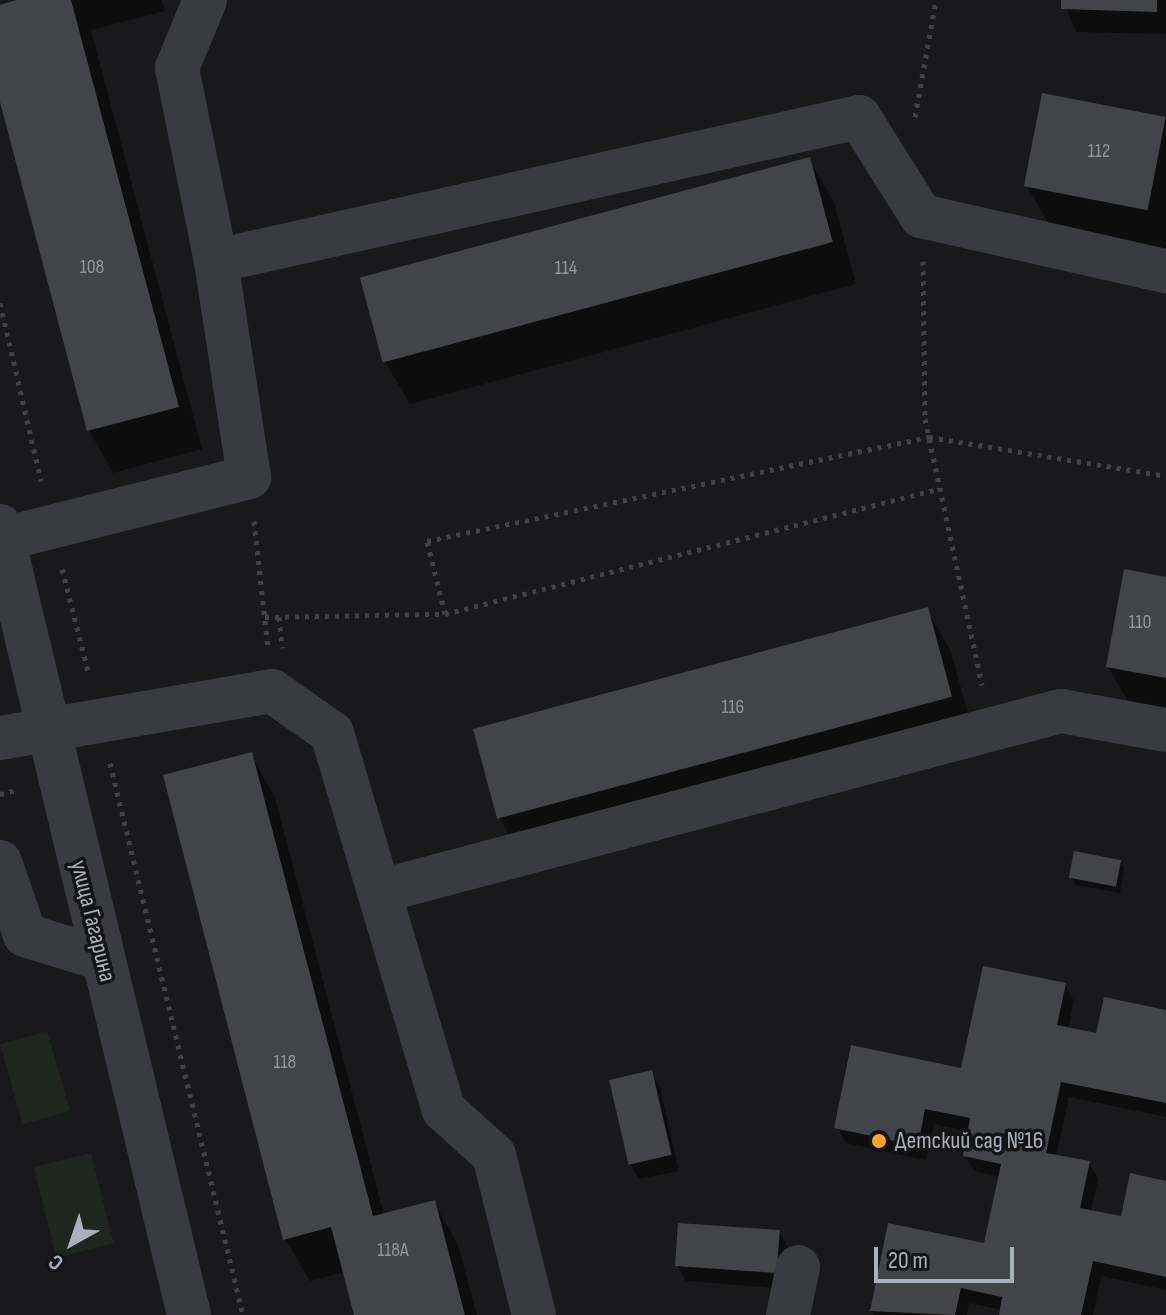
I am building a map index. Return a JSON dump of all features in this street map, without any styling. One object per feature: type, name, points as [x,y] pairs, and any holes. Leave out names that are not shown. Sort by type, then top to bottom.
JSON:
[{"type":"street","points":[[2,532],[52,529],[249,477],[216,261],[177,68],[205,0]]},
{"type":"street","points":[[216,261],[859,117],[912,199],[1166,271]]},
{"type":"street","name":"улица Гагарина","points":[[2,532],[46,730],[189,1315]]},
{"type":"street","points":[[0,738],[100,718],[272,691],[332,733],[444,1110],[494,1155],[534,1315]]},
{"type":"street","points":[[381,891],[1061,711],[1166,730]]},
{"type":"street","points":[[0,862],[25,935],[102,959]]},
{"type":"street","points":[[788,1315],[798,1267]]},
{"type":"path","points":[[936,0],[912,199],[929,437],[992,730]]},
{"type":"path","points":[[0,303],[243,1315]]},
{"type":"path","points":[[445,614],[427,541],[929,437],[1166,476]]},
{"type":"path","points":[[249,477],[265,617],[445,614],[938,489]]},
{"type":"shaded area","points":[[47,1031],[70,1111],[23,1124],[0,1044]]},
{"type":"shaded area","points":[[91,1153],[113,1243],[56,1258],[34,1167]]},
{"type":"building","points":[[16,0],[71,0],[179,407],[87,431],[0,102],[0,5]]},
{"type":"building","points":[[1061,0],[1157,0],[1157,12],[1061,9]]},
{"type":"building","points":[[1042,93],[1166,117],[1148,210],[1024,186]]},
{"type":"building","points":[[810,157],[833,242],[383,363],[360,278]]},
{"type":"building","points":[[1124,569],[1166,577],[1166,678],[1106,667]]},
{"type":"building","points":[[928,607],[952,697],[497,819],[473,729]]},
{"type":"building","points":[[252,752],[373,1216],[435,1200],[465,1315],[354,1315],[331,1227],[283,1240],[163,775]]},
{"type":"building","points":[[1074,851],[1121,860],[1116,887],[1069,878]]},
{"type":"building","points":[[983,966],[1066,983],[1057,1025],[1096,1033],[1104,997],[1166,1010],[1166,1103],[1061,1082],[1046,1153],[1090,1161],[1080,1208],[1121,1216],[1130,1173],[1166,1181],[1166,1277],[1093,1261],[1081,1315],[999,1315],[1002,1297],[961,1288],[955,1315],[870,1311],[888,1223],[984,1243],[1001,1164],[963,1156],[970,1118],[925,1109],[918,1146],[834,1128],[851,1045],[961,1068]]},
{"type":"building","points":[[652,1070],[672,1155],[629,1165],[609,1080]]},
{"type":"building","points":[[678,1223],[780,1230],[777,1273],[675,1266]]},
{"type":"place","name":"Детский сад №16","points":[[879,1141]]}]
